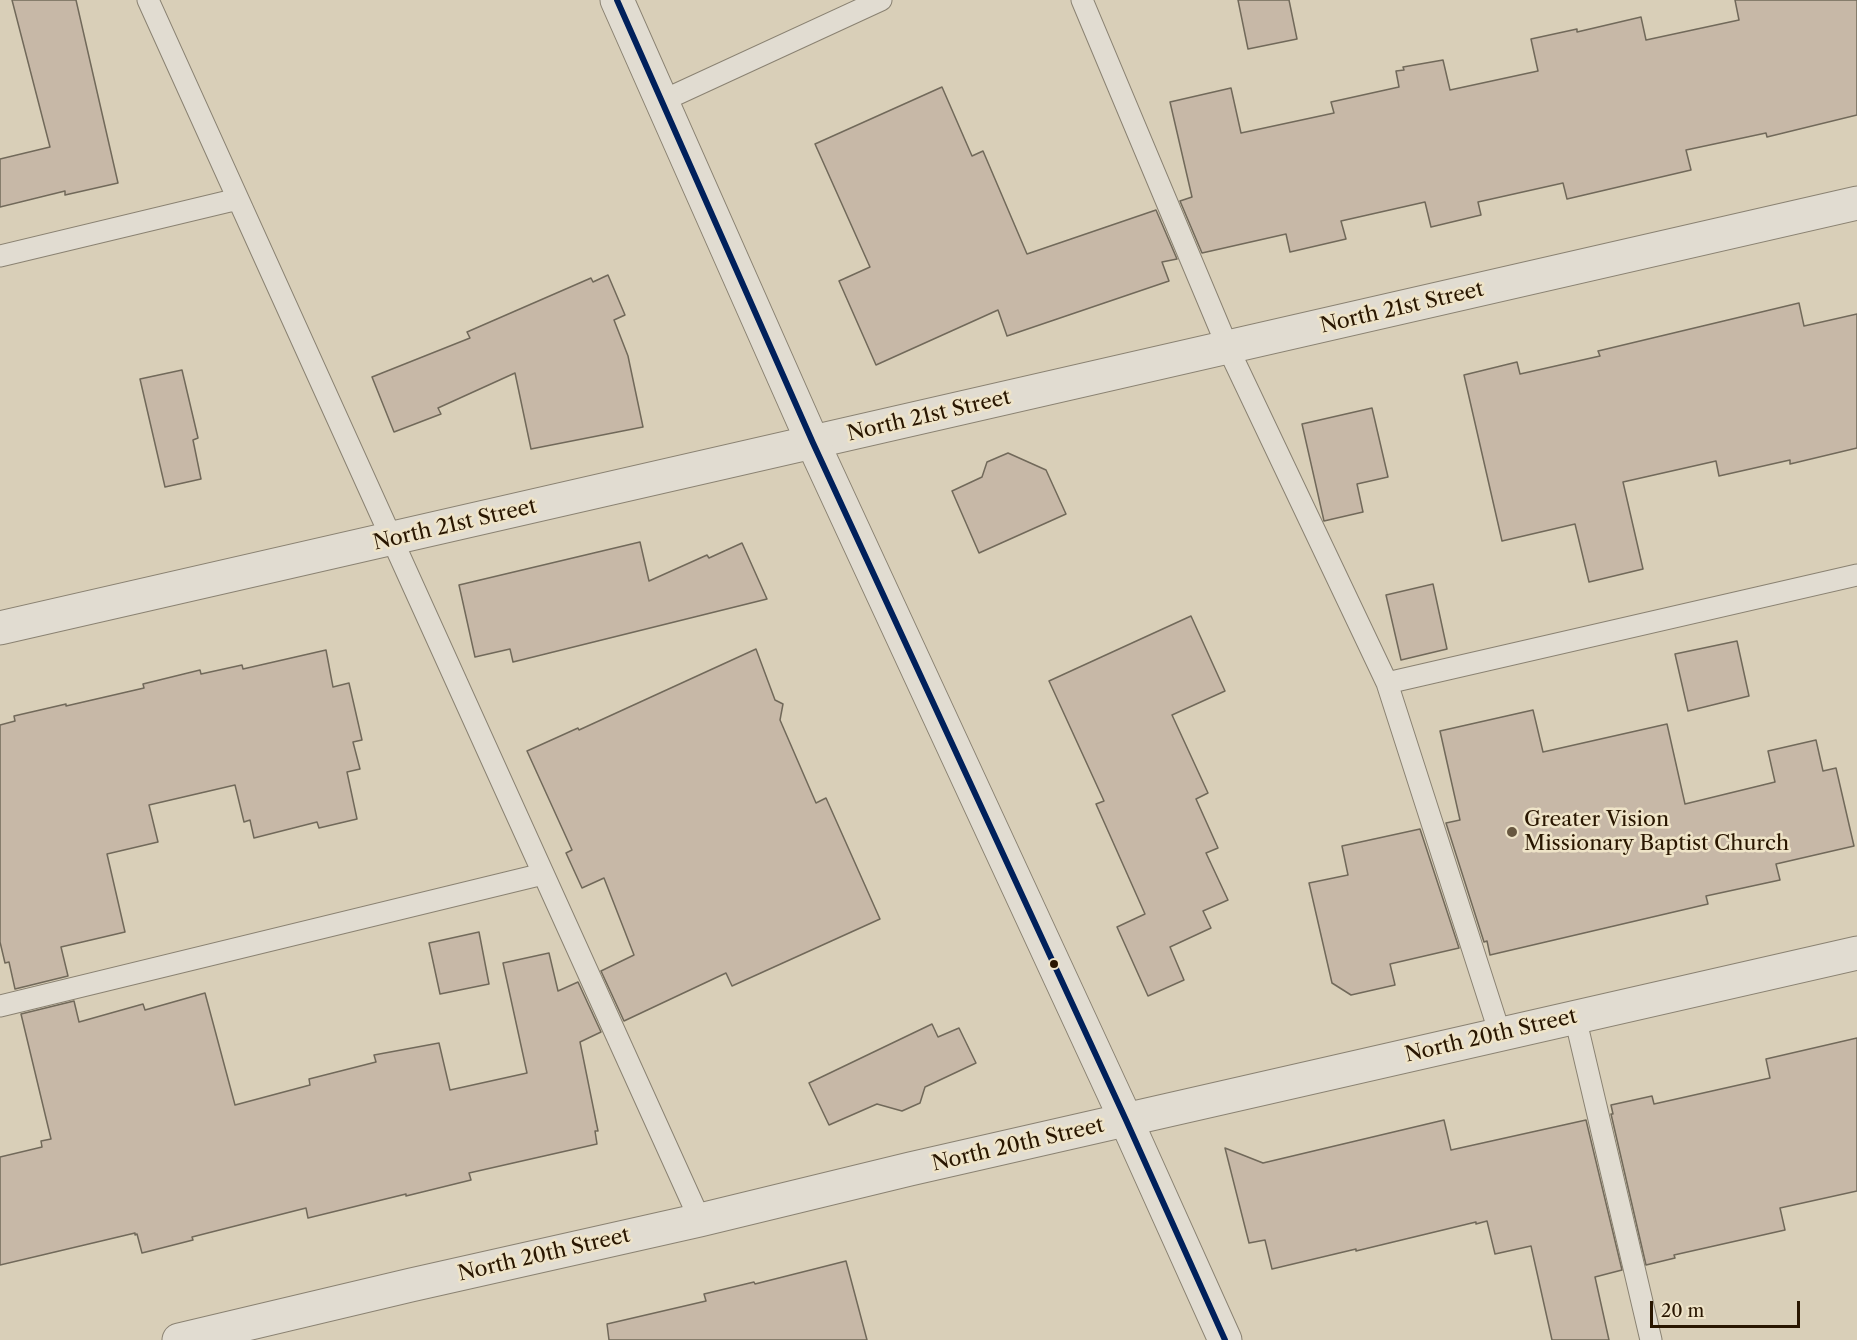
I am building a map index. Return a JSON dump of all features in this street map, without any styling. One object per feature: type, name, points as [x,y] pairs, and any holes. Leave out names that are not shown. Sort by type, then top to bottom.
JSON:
[{"type":"street","points":[[617,0],[813,443],[1126,1120],[1225,1340]]},
{"type":"street","name":"North 21st Street","points":[[0,628],[1857,203]]},
{"type":"street","name":"North 20th Street","points":[[179,1340],[700,1220],[910,1169],[1857,953]]},
{"type":"lane","points":[[148,0],[700,1220]]},
{"type":"lane","points":[[662,101],[881,0]]},
{"type":"lane","points":[[1085,1],[1228,348],[1387,683],[1500,1035]]},
{"type":"lane","points":[[0,256],[238,199]]},
{"type":"lane","points":[[1387,683],[1857,575]]},
{"type":"lane","points":[[0,1006],[543,873]]},
{"type":"lane","points":[[1575,1017],[1651,1340]]},
{"type":"building","points":[[12,0],[76,0],[118,183],[65,195],[65,191],[0,207],[0,159],[50,147]]},
{"type":"building","points":[[1238,0],[1289,0],[1297,39],[1248,49]]},
{"type":"building","points":[[1735,0],[1857,0],[1857,115],[1767,137],[1766,133],[1686,150],[1691,170],[1567,199],[1563,183],[1478,202],[1481,215],[1431,227],[1425,202],[1341,221],[1346,239],[1290,252],[1286,234],[1202,253],[1180,201],[1192,197],[1170,102],[1231,88],[1241,133],[1334,113],[1331,102],[1399,87],[1396,71],[1404,70],[1403,67],[1443,60],[1450,90],[1538,71],[1531,39],[1577,29],[1577,32],[1641,17],[1646,40],[1739,20]]},
{"type":"building","points":[[942,87],[972,156],[983,151],[1027,254],[1156,210],[1177,259],[1162,262],[1169,281],[1007,336],[998,310],[876,365],[839,281],[870,267],[815,144]]},
{"type":"building","points":[[608,275],[625,315],[614,320],[628,356],[643,427],[531,449],[515,373],[438,408],[441,414],[394,432],[372,377],[470,338],[467,332],[591,278],[593,282]]},
{"type":"building","points":[[1799,303],[1804,326],[1857,314],[1857,448],[1790,464],[1790,460],[1719,476],[1716,461],[1623,482],[1643,569],[1589,582],[1575,524],[1502,541],[1464,375],[1517,362],[1520,374],[1600,356],[1598,351]]},
{"type":"building","points":[[182,370],[198,438],[193,440],[201,479],[165,487],[140,379]]},
{"type":"building","points":[[1372,408],[1388,477],[1357,484],[1363,512],[1324,521],[1302,424]]},
{"type":"building","points":[[1008,453],[1046,470],[1066,514],[979,553],[952,491],[982,477],[987,462]]},
{"type":"building","points":[[640,542],[649,581],[707,555],[709,558],[742,543],[767,599],[513,662],[510,649],[475,657],[459,585]]},
{"type":"building","points":[[1433,584],[1447,649],[1401,660],[1386,595]]},
{"type":"building","points":[[1191,616],[1225,691],[1172,715],[1208,793],[1196,799],[1218,848],[1206,853],[1228,900],[1203,911],[1211,928],[1170,947],[1184,980],[1148,996],[1117,927],[1145,914],[1096,804],[1104,801],[1049,681]]},
{"type":"building","points":[[1737,641],[1749,696],[1688,711],[1675,654]]},
{"type":"building","points":[[756,649],[775,700],[783,704],[780,720],[816,803],[826,798],[880,919],[732,986],[726,973],[624,1021],[601,971],[634,955],[604,878],[582,888],[566,853],[572,850],[527,751],[578,728],[579,730]]},
{"type":"building","points":[[326,650],[333,687],[349,683],[362,740],[353,742],[360,769],[347,772],[357,819],[319,828],[317,822],[254,838],[250,820],[244,822],[235,785],[149,805],[158,842],[107,854],[125,932],[61,947],[68,976],[15,989],[9,962],[5,963],[0,942],[0,725],[15,721],[14,716],[144,688],[143,684],[200,670],[201,674],[242,665],[243,669]]},
{"type":"building","points":[[1533,710],[1543,752],[1667,724],[1685,804],[1775,782],[1768,751],[1816,740],[1823,771],[1836,768],[1854,846],[1776,864],[1780,880],[1706,896],[1708,904],[1490,955],[1446,823],[1460,820],[1440,731]]},
{"type":"building","points":[[1420,829],[1459,948],[1390,964],[1395,985],[1351,995],[1332,983],[1309,883],[1348,875],[1342,846]]},
{"type":"building","points":[[479,932],[489,984],[440,994],[429,943]]},
{"type":"building","points":[[549,953],[558,991],[578,982],[601,1032],[580,1042],[598,1131],[595,1131],[597,1144],[469,1173],[471,1180],[406,1196],[406,1194],[308,1218],[306,1208],[192,1237],[193,1240],[142,1253],[135,1233],[0,1265],[0,1157],[42,1147],[41,1141],[51,1139],[21,1014],[74,1001],[79,1022],[143,1004],[145,1010],[205,993],[235,1105],[310,1085],[309,1079],[376,1062],[374,1055],[439,1043],[450,1090],[527,1073],[503,963]]},
{"type":"building","points":[[932,1024],[938,1037],[959,1028],[976,1063],[925,1087],[920,1103],[902,1111],[877,1104],[829,1125],[809,1083]]},
{"type":"building","points":[[1857,1038],[1857,1191],[1780,1208],[1785,1230],[1674,1255],[1675,1258],[1646,1265],[1611,1114],[1613,1114],[1611,1105],[1652,1096],[1654,1104],[1770,1078],[1766,1059]]},
{"type":"building","points":[[1444,1120],[1451,1150],[1586,1120],[1622,1270],[1595,1277],[1609,1340],[1552,1340],[1531,1246],[1495,1254],[1487,1221],[1272,1269],[1265,1240],[1249,1243],[1225,1148],[1263,1163]]},
{"type":"building","points":[[846,1261],[867,1340],[609,1340],[607,1324],[706,1301],[704,1294],[754,1282],[755,1284]]},
{"type":"transit line","points":[[617,0],[813,443],[1126,1120],[1225,1340]]},
{"type":"place","name":"Greater Vision Missionary Baptist Church","points":[[1512,832]]}]
